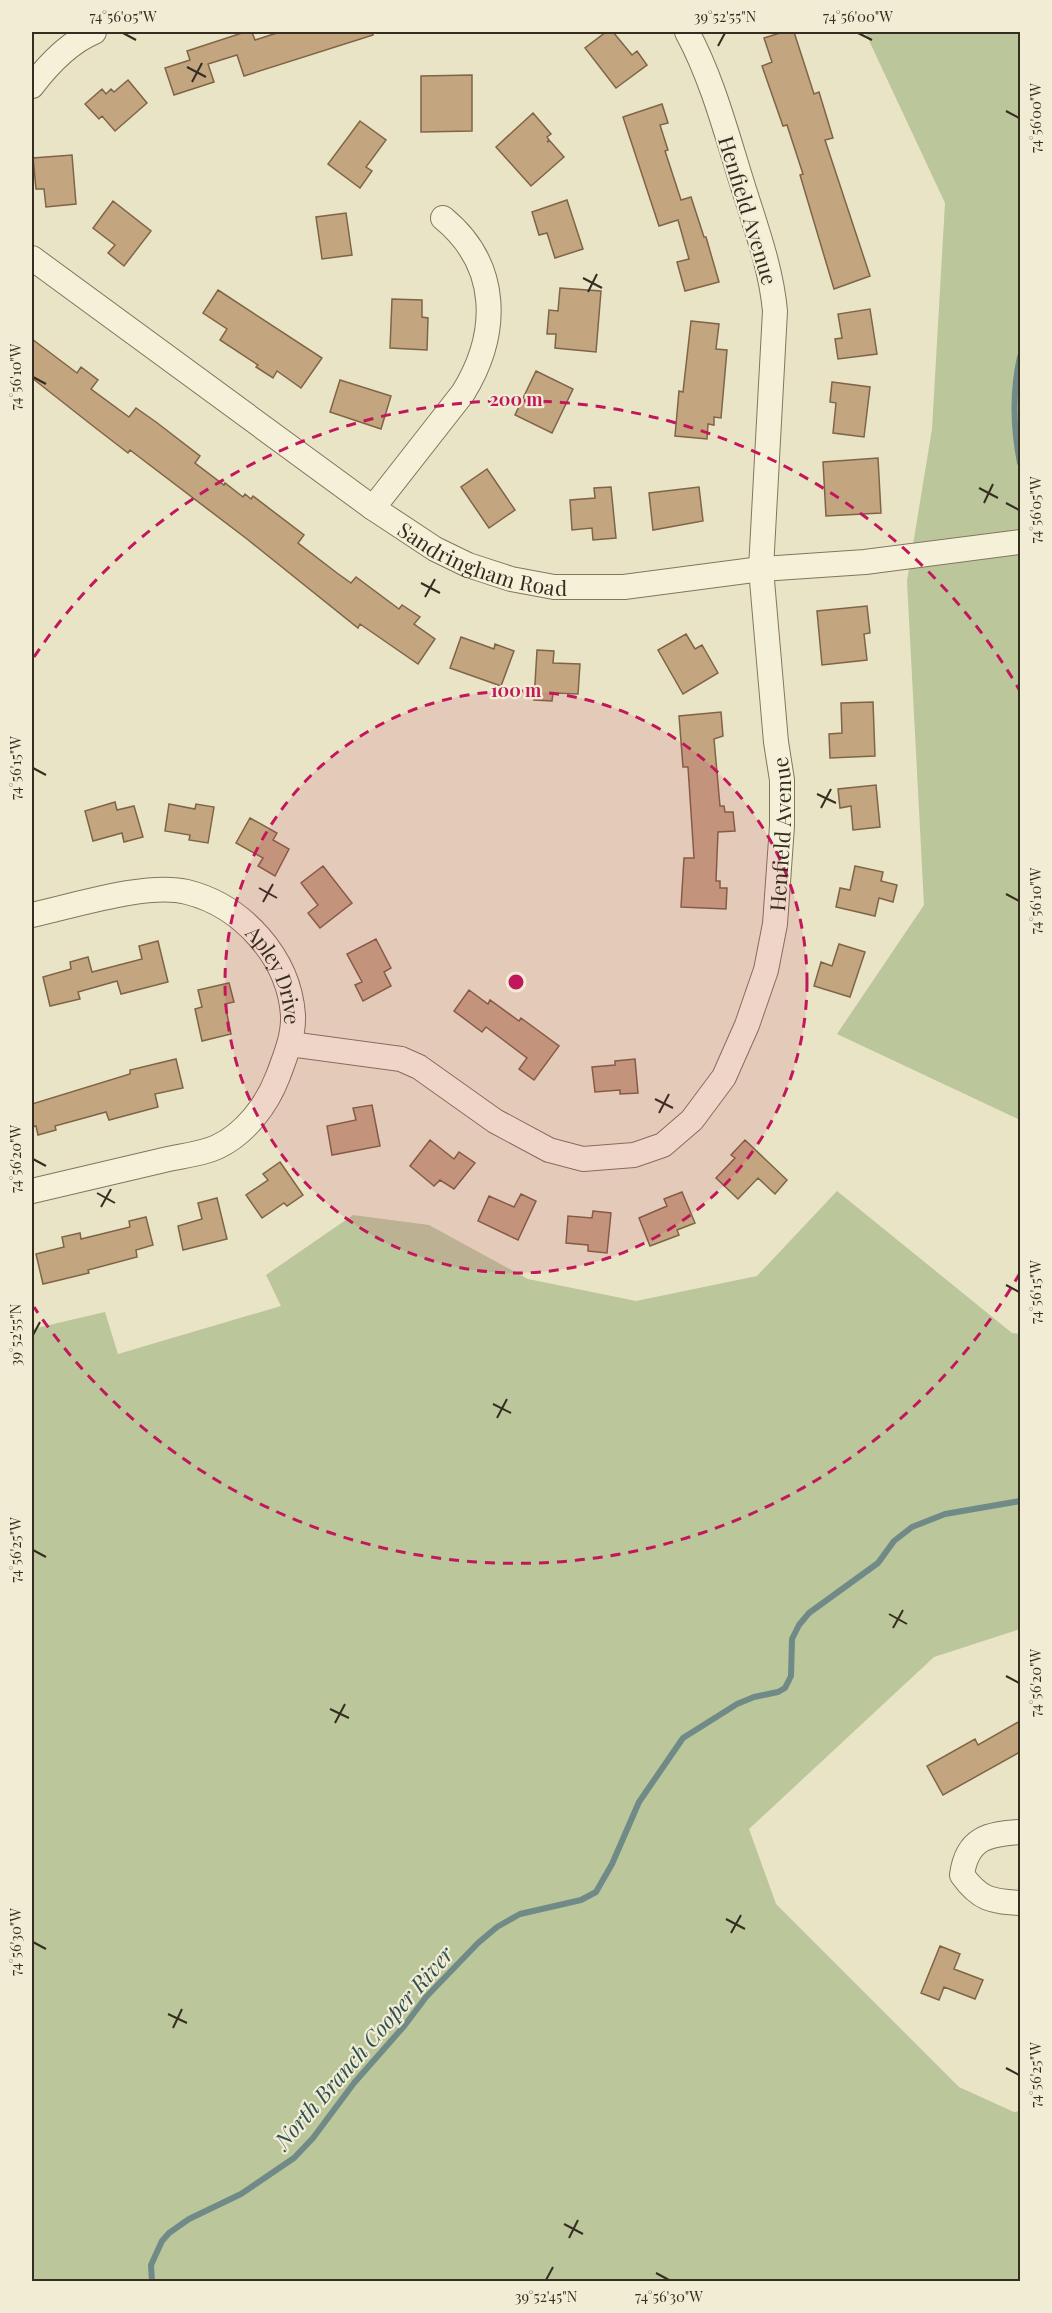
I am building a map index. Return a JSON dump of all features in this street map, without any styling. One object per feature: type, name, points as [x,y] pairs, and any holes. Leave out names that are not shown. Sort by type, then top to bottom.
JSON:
[{"type":"street","points":[[32,86],[45,69],[79,38],[94,32]]},
{"type":"street","name":"Henfield Avenue","points":[[290,1044],[401,1059],[419,1067],[495,1121],[549,1150],[583,1159],[634,1155],[663,1145],[692,1120],[723,1077],[747,1025],[766,970],[775,924],[782,826],[782,780],[776,742],[761,569],[775,311],[773,281],[725,130],[697,50],[687,32]]},
{"type":"street","points":[[373,508],[460,397],[473,376],[484,349],[489,311],[483,273],[476,255],[466,240],[443,218]]},
{"type":"street","name":"Sandringham Road","points":[[32,258],[373,508],[435,549],[468,565],[511,579],[554,587],[624,587],[761,569],[864,562],[1020,542]]},
{"type":"street","name":"Apley Drive","points":[[32,915],[150,889],[187,892],[218,904],[257,932],[272,953],[287,985],[293,1016],[290,1044],[272,1090],[251,1122],[217,1147],[32,1191]]},
{"type":"street","points":[[1020,1832],[994,1833],[976,1843],[964,1858],[962,1875],[973,1890],[992,1901],[1020,1903]]},
{"type":"green space","points":[[865,32],[1020,32],[1020,1120],[837,1034],[924,905],[907,581],[932,429],[945,203]]},
{"type":"green space","points":[[837,1191],[1012,1333],[1020,1334],[1020,1629],[934,1657],[749,1829],[776,1904],[959,2087],[1014,2112],[1020,2111],[1020,2281],[32,2281],[32,1329],[105,1312],[118,1354],[281,1306],[266,1275],[353,1215],[429,1225],[528,1279],[636,1301],[757,1276]]},
{"type":"building","points":[[245,32],[252,32],[255,40],[280,32],[372,32],[373,35],[244,76],[237,55],[208,64],[214,82],[174,95],[165,68],[190,60],[187,51]]},
{"type":"building","points":[[606,32],[613,32],[632,55],[637,51],[647,65],[616,88],[585,48]]},
{"type":"building","points":[[783,32],[794,32],[814,94],[819,92],[833,138],[825,140],[870,276],[834,289],[800,175],[803,174],[787,125],[783,126],[762,66],[772,62],[764,38]]},
{"type":"building","points":[[472,75],[472,131],[421,132],[421,76]]},
{"type":"building","points":[[128,80],[147,103],[115,131],[102,116],[99,119],[85,104],[102,89],[106,94],[111,89],[114,92]]},
{"type":"building","points":[[662,104],[668,123],[660,125],[668,150],[665,151],[681,200],[691,197],[719,282],[685,291],[677,262],[689,259],[678,220],[659,226],[623,117]]},
{"type":"building","points":[[533,113],[551,134],[547,137],[549,140],[547,142],[550,141],[564,157],[531,186],[496,147]]},
{"type":"building","points":[[360,121],[386,140],[366,167],[372,171],[360,188],[328,164]]},
{"type":"building","points":[[72,155],[76,204],[46,207],[44,189],[36,189],[33,158]]},
{"type":"building","points":[[567,200],[583,249],[555,258],[547,233],[539,235],[532,212]]},
{"type":"building","points":[[113,201],[151,231],[124,266],[108,253],[115,245],[93,228]]},
{"type":"building","points":[[346,213],[352,255],[322,259],[316,217]]},
{"type":"building","points":[[560,288],[601,291],[596,352],[555,348],[556,334],[547,334],[549,310],[558,311]]},
{"type":"building","points":[[218,290],[322,358],[301,388],[277,371],[273,378],[256,367],[258,365],[220,340],[227,329],[203,313]]},
{"type":"building","points":[[392,299],[422,300],[422,317],[428,318],[427,350],[390,348]]},
{"type":"building","points":[[870,309],[877,354],[838,359],[835,339],[842,338],[838,314]]},
{"type":"building","points":[[691,321],[719,324],[716,349],[727,350],[721,418],[714,417],[714,425],[708,424],[707,439],[675,436],[679,391],[683,392]]},
{"type":"building","points":[[32,339],[77,373],[81,367],[98,380],[91,389],[129,417],[136,408],[200,456],[195,463],[224,485],[225,483],[243,497],[245,494],[251,499],[253,496],[304,535],[298,543],[337,573],[351,583],[356,577],[399,609],[402,605],[420,617],[414,624],[435,639],[418,664],[360,624],[358,628],[247,539],[130,450],[128,453],[32,378]]},
{"type":"building","points":[[536,371],[573,389],[552,433],[515,415]]},
{"type":"building","points":[[340,380],[391,396],[381,429],[330,412]]},
{"type":"building","points":[[832,382],[870,387],[864,437],[833,433],[836,403],[830,402]]},
{"type":"building","points":[[878,458],[881,513],[826,516],[823,462]]},
{"type":"building","points":[[487,469],[515,510],[489,528],[461,487]]},
{"type":"building","points":[[611,487],[616,538],[593,540],[592,528],[572,530],[570,500],[595,498],[594,488]]},
{"type":"building","points":[[699,487],[703,521],[653,530],[649,493]]},
{"type":"building","points":[[867,606],[870,633],[864,634],[867,660],[822,665],[817,611]]},
{"type":"building","points":[[686,634],[695,649],[702,645],[718,673],[683,694],[658,650]]},
{"type":"building","points":[[461,637],[494,649],[495,644],[514,651],[501,686],[450,668]]},
{"type":"building","points":[[537,650],[554,651],[553,663],[580,664],[578,694],[553,693],[552,701],[534,700]]},
{"type":"building","points":[[873,702],[875,756],[830,758],[829,734],[842,733],[841,703]]},
{"type":"building","points":[[721,712],[723,736],[714,739],[720,806],[724,806],[725,812],[733,812],[735,831],[718,832],[716,881],[720,881],[720,888],[727,888],[726,909],[681,907],[684,858],[694,858],[688,767],[683,767],[679,716]]},
{"type":"building","points":[[876,785],[880,827],[853,830],[851,806],[840,808],[838,789]]},
{"type":"building","points":[[115,802],[117,810],[134,806],[143,837],[124,842],[122,833],[93,841],[85,811]]},
{"type":"building","points":[[169,804],[195,809],[196,804],[214,807],[208,843],[189,840],[190,835],[165,831]]},
{"type":"building","points":[[250,818],[277,833],[273,840],[289,849],[275,876],[258,866],[263,858],[236,843]]},
{"type":"building","points":[[323,866],[352,903],[320,928],[308,913],[318,905],[301,883]]},
{"type":"building","points":[[855,866],[883,872],[881,881],[897,885],[893,902],[879,898],[875,916],[836,907],[840,888],[850,890]]},
{"type":"building","points":[[376,939],[391,968],[384,972],[391,986],[363,1001],[355,985],[362,982],[347,954]]},
{"type":"building","points":[[158,941],[168,982],[121,994],[117,981],[78,992],[80,999],[50,1006],[43,977],[71,969],[70,962],[88,957],[92,972],[142,959],[139,946]]},
{"type":"building","points":[[839,944],[865,952],[850,997],[814,986],[821,962],[832,966]]},
{"type":"building","points":[[229,983],[234,1002],[225,1004],[231,1034],[202,1041],[195,1009],[202,1007],[198,990]]},
{"type":"building","points":[[469,990],[488,1004],[490,1000],[519,1021],[521,1018],[559,1046],[534,1080],[519,1069],[527,1058],[486,1027],[482,1032],[454,1011]]},
{"type":"building","points":[[176,1059],[183,1088],[155,1094],[158,1107],[109,1120],[106,1112],[55,1126],[56,1130],[38,1135],[36,1126],[32,1127],[32,1104],[130,1074],[130,1070]]},
{"type":"building","points":[[635,1059],[638,1093],[620,1094],[620,1090],[595,1092],[592,1067],[615,1065],[615,1061]]},
{"type":"building","points":[[372,1105],[380,1146],[332,1155],[327,1126],[356,1120],[353,1108]]},
{"type":"building","points":[[430,1140],[454,1159],[459,1152],[475,1163],[454,1189],[440,1180],[434,1186],[410,1166]]},
{"type":"building","points":[[745,1140],[787,1180],[775,1194],[758,1178],[738,1199],[716,1178],[735,1158],[731,1155]]},
{"type":"building","points":[[280,1162],[303,1195],[287,1206],[284,1203],[262,1218],[246,1195],[268,1180],[263,1174]]},
{"type":"building","points":[[682,1192],[695,1223],[677,1230],[679,1235],[650,1246],[639,1218],[667,1206],[664,1199]]},
{"type":"building","points":[[521,1194],[536,1201],[518,1240],[478,1221],[489,1196],[514,1207]]},
{"type":"building","points":[[217,1198],[227,1239],[183,1250],[178,1226],[202,1219],[198,1203]]},
{"type":"building","points":[[593,1211],[611,1213],[607,1253],[588,1251],[588,1245],[566,1243],[568,1216],[592,1218]]},
{"type":"building","points":[[146,1217],[153,1245],[136,1250],[137,1257],[88,1270],[89,1273],[43,1284],[36,1254],[64,1247],[62,1237],[80,1233],[81,1239],[130,1227],[129,1221]]},
{"type":"building","points":[[1020,1721],[1020,1752],[943,1795],[927,1766],[975,1739],[978,1745]]},
{"type":"building","points":[[940,1946],[960,1954],[954,1969],[983,1980],[975,1999],[944,1987],[939,2000],[921,1993]]},
{"type":"waterway","points":[[1020,357],[1014,410],[1020,463]]},
{"type":"waterway","name":"North Branch Cooper River","points":[[152,2282],[151,2265],[162,2241],[169,2233],[189,2219],[241,2194],[294,2158],[313,2138],[354,2083],[405,2025],[426,1997],[478,1943],[497,1927],[520,1914],[581,1900],[596,1892],[612,1864],[639,1802],[683,1738],[737,1704],[785,1688],[791,1676],[792,1639],[799,1625],[809,1613],[878,1563],[894,1541],[912,1527],[945,1514],[1020,1501]]}]
